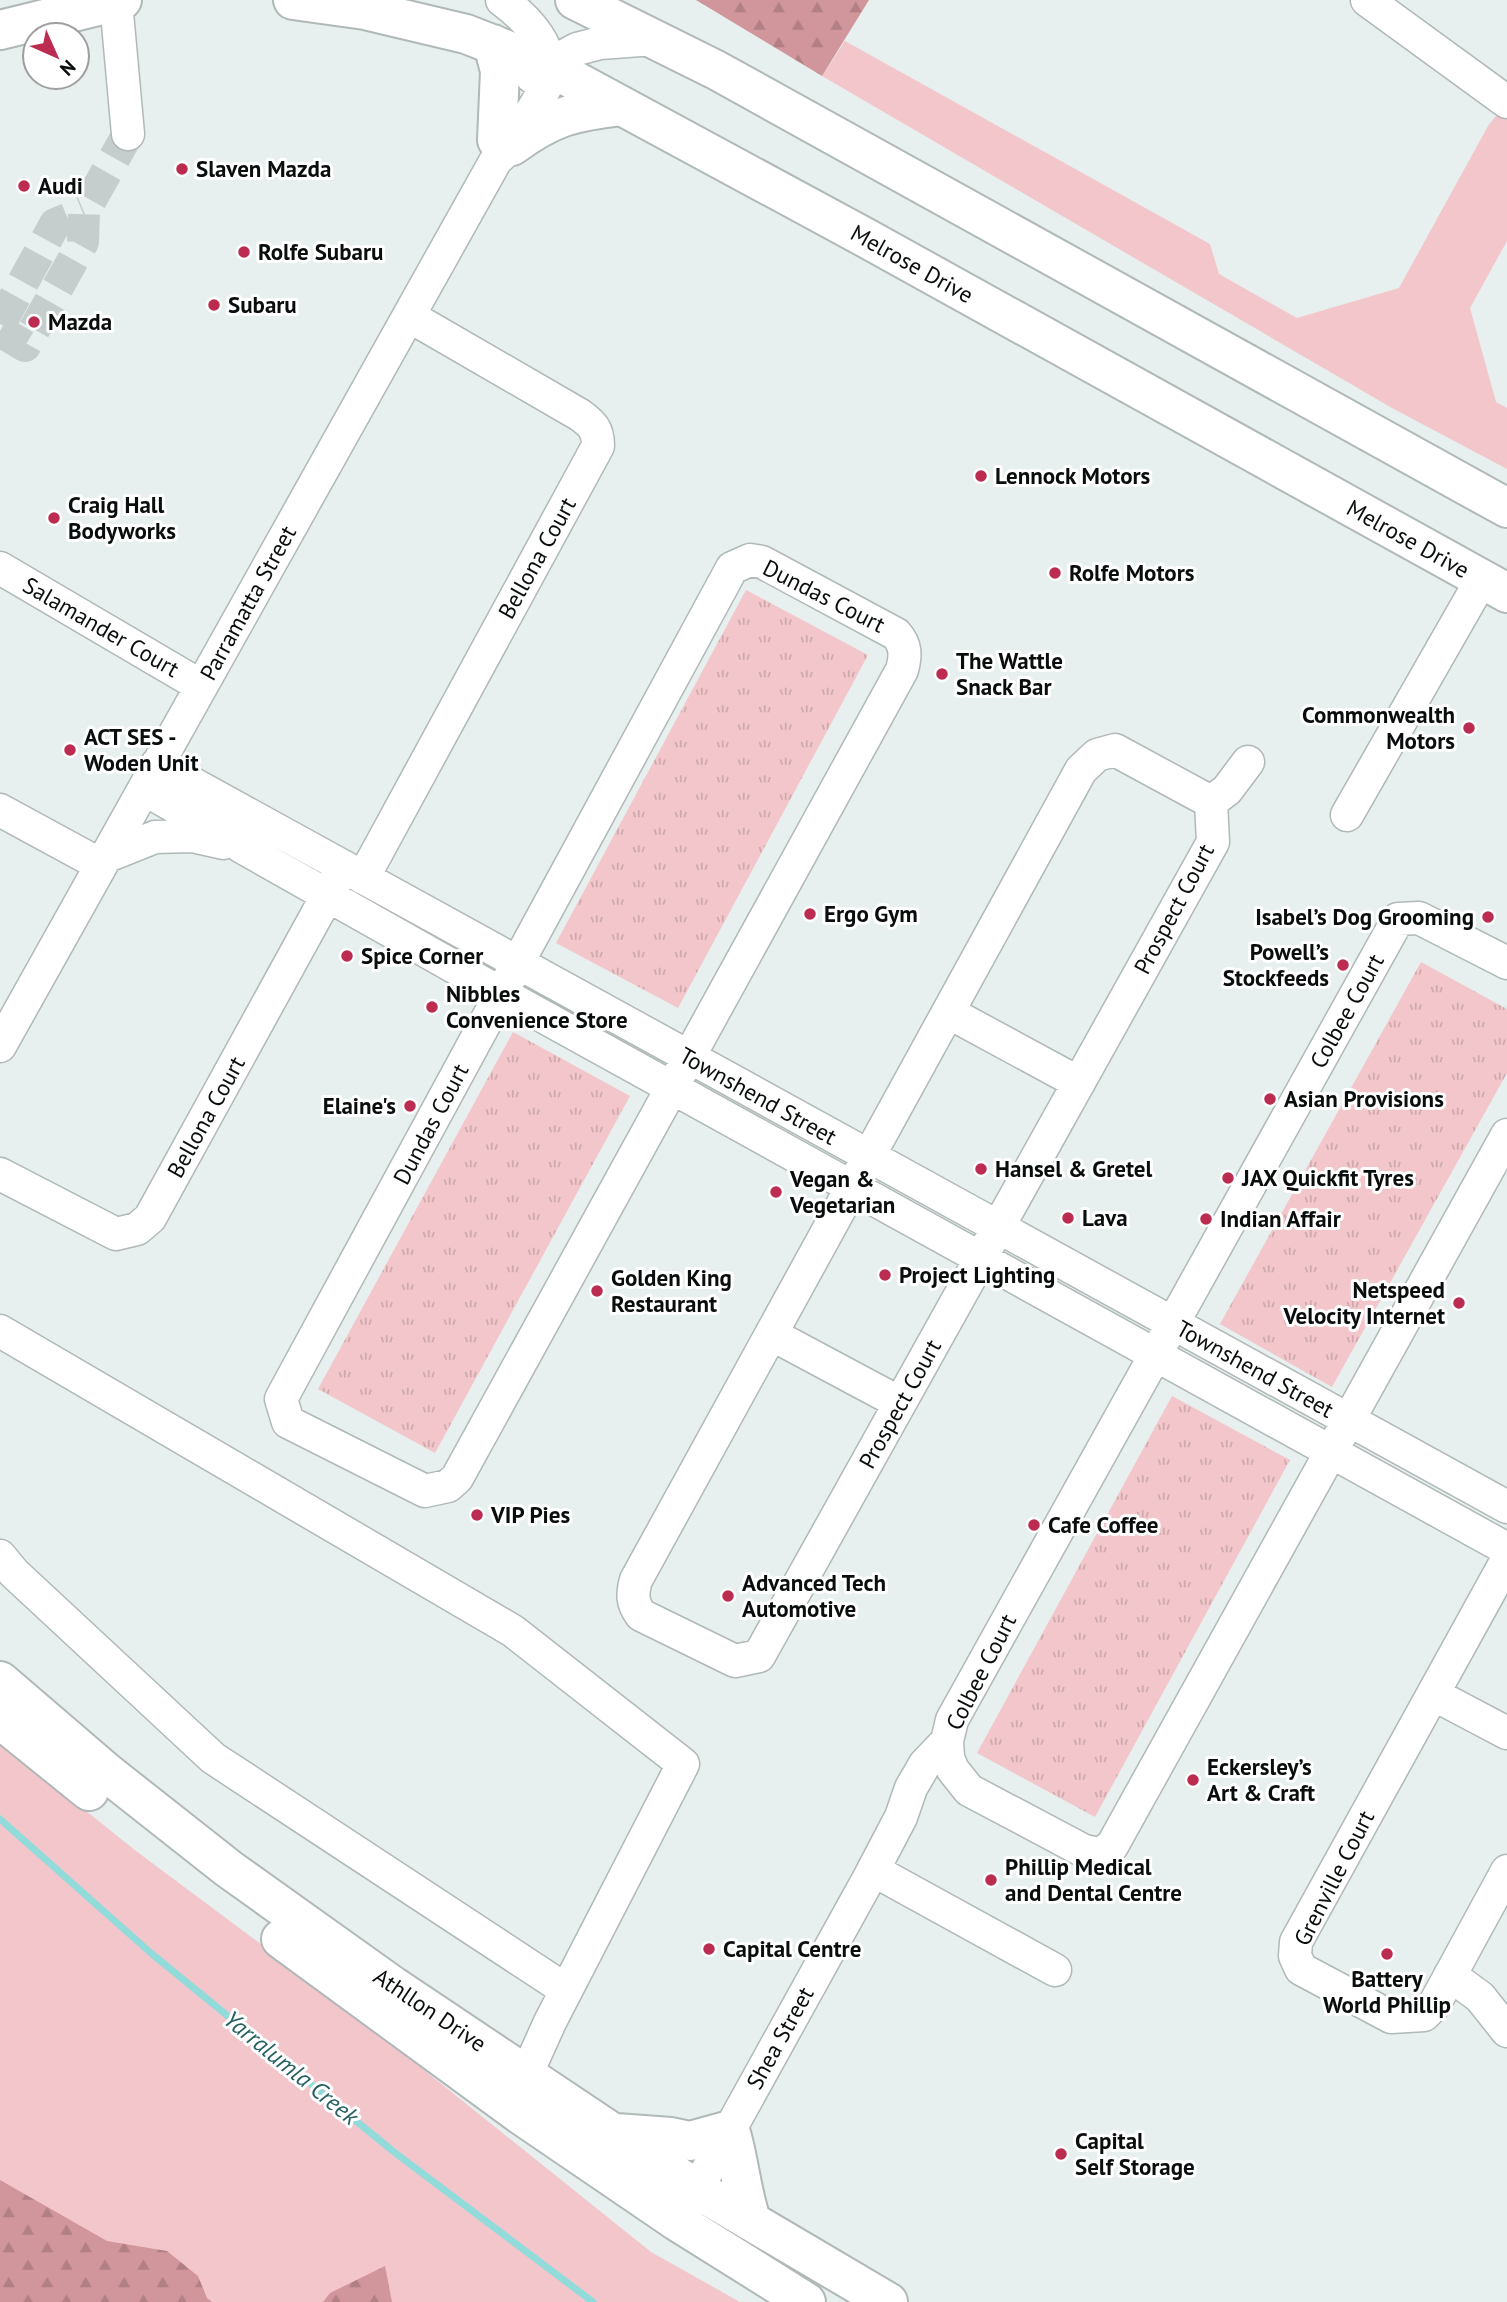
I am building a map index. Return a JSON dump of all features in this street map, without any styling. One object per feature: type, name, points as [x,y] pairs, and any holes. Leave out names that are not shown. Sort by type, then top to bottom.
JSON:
[{"type":"main road","name":"Melrose Drive","points":[[293,0],[365,10],[466,34],[548,66],[1494,586]]},
{"type":"main road","points":[[575,0],[716,70],[1507,508]]},
{"type":"main road","points":[[0,30],[119,1]]},
{"type":"main road","points":[[493,44],[500,71],[502,149],[552,120],[575,112],[621,106]]},
{"type":"main road","name":"Athllon Drive","points":[[0,1681],[106,1772],[229,1869],[454,2028],[527,2073],[698,2190],[888,2302]]},
{"type":"main road","name":"Athllon Drive","points":[[0,1719],[213,1888],[521,2115],[678,2222],[806,2302]]},
{"type":"main road","points":[[614,2133],[690,2141],[730,2130],[751,2220]]},
{"type":"street","points":[[502,0],[526,20],[539,37],[548,66],[577,49],[600,43],[654,39]]},
{"type":"street","points":[[1367,0],[1507,102]]},
{"type":"street","points":[[119,1],[128,134]]},
{"type":"street","name":"Parramatta Street","points":[[0,1045],[502,149],[548,81],[548,66]]},
{"type":"street","name":"Bellona Court","points":[[0,1174],[116,1234],[137,1229],[150,1218],[327,895],[353,872],[598,446],[598,435],[593,424],[580,415],[409,316]]},
{"type":"street","name":"Dundas Court","points":[[750,560],[762,562],[896,634],[904,642],[905,660],[902,670],[457,1478],[447,1486],[425,1491],[288,1422],[281,1399],[501,993],[732,568],[750,560]]},
{"type":"street","name":"Salamander Court","points":[[0,568],[201,686]]},
{"type":"street","points":[[1347,815],[1494,586]]},
{"type":"street","name":"Prospect Court","points":[[1115,750],[1211,802],[1213,842],[759,1656],[735,1661],[641,1615],[634,1606],[632,1594],[636,1580],[948,1012],[1081,770],[1097,755],[1115,750]]},
{"type":"street","points":[[1211,802],[1227,790],[1248,762]]},
{"type":"street","name":"Townshend Street","points":[[151,776],[353,872],[1507,1507]]},
{"type":"street","name":"Townshend Street","points":[[151,776],[242,847],[1507,1549]]},
{"type":"street","points":[[0,810],[103,861]]},
{"type":"street","name":"Townshend Street","points":[[103,861],[155,837],[174,835],[192,836],[242,847]]},
{"type":"street","name":"Colbee Court","points":[[1507,964],[1419,918],[1398,919],[952,1720],[947,1741],[948,1759],[969,1790],[1084,1851],[1100,1854],[1112,1846],[1507,1135]]},
{"type":"street","points":[[948,1012],[1079,1083]]},
{"type":"street","points":[[0,1331],[513,1631],[683,1764],[566,1990],[527,2073],[521,2115]]},
{"type":"street","points":[[771,1334],[900,1403]]},
{"type":"street","points":[[0,1556],[14,1573],[213,1758],[566,1990]]},
{"type":"street","name":"Grenville Court","points":[[1507,1560],[1296,1942],[1295,1956],[1301,1969],[1391,2017],[1424,2015],[1434,2005],[1507,1871]]},
{"type":"street","points":[[1433,1693],[1507,1733]]},
{"type":"street","name":"Shea Street","points":[[678,2222],[873,1870],[901,1817],[911,1788],[925,1765],[947,1741]]},
{"type":"street","name":"Shea Street","points":[[901,1817],[919,1795],[945,1787],[969,1790]]},
{"type":"street","points":[[873,1870],[1055,1970]]},
{"type":"street","points":[[1450,1975],[1480,1997],[1507,2031]]},
{"type":"green space","points":[[696,0],[869,0],[822,76]]},
{"type":"green space","points":[[845,41],[1210,244],[1219,274],[1297,318],[1399,288],[1488,126],[1507,102],[1507,241],[1470,308],[1496,402],[1507,408],[1507,469],[1392,408],[822,76]]},
{"type":"green space","points":[[746,590],[868,655],[678,1008],[556,943]]},
{"type":"green space","points":[[1421,962],[1507,1009],[1507,1073],[1332,1387],[1220,1324]]},
{"type":"green space","points":[[513,1032],[630,1096],[435,1453],[318,1389]]},
{"type":"green space","points":[[1172,1396],[1290,1460],[1095,1817],[977,1753]]},
{"type":"green space","points":[[0,1742],[136,1851],[353,2013],[651,2252],[740,2302],[0,2302]]},
{"type":"green space","points":[[0,2180],[107,2241],[167,2251],[198,2276],[207,2298],[212,2302],[0,2302]]},
{"type":"green space","points":[[385,2266],[392,2302],[323,2302],[330,2293]]},
{"type":"waterway","name":"Yarralumla Creek","points":[[0,1819],[152,1954],[394,2152],[593,2302]]},
{"type":"tunnel","points":[[0,331],[25,346],[83,242],[84,212],[128,134]]},
{"type":"tunnel","points":[[0,324],[55,224],[84,212]]},
{"type":"place","name":"Slaven Mazda","points":[[182,169]]},
{"type":"place","name":"Audi","points":[[24,186]]},
{"type":"place","name":"Rolfe Subaru","points":[[244,252]]},
{"type":"place","name":"Subaru","points":[[214,305]]},
{"type":"place","name":"Mazda","points":[[34,322]]},
{"type":"place","name":"Lennock Motors","points":[[981,476]]},
{"type":"place","name":"Craig Hall Bodyworks","points":[[54,518]]},
{"type":"place","name":"Rolfe Motors","points":[[1055,573]]},
{"type":"place","name":"The Wattle Snack Bar","points":[[942,674]]},
{"type":"place","name":"Commonwealth Motors","points":[[1469,728]]},
{"type":"place","name":"ACT SES - Woden Unit","points":[[70,750]]},
{"type":"place","name":"Ergo Gym","points":[[810,914]]},
{"type":"place","name":"Isabel’s Dog Grooming","points":[[1488,917]]},
{"type":"place","name":"Spice Corner","points":[[347,956]]},
{"type":"place","name":"Powell’s Stockfeeds","points":[[1343,965]]},
{"type":"place","name":"Nibbles Convenience Store","points":[[432,1007]]},
{"type":"place","name":"Asian Provisions","points":[[1270,1099]]},
{"type":"place","name":"Elaine's","points":[[410,1106]]},
{"type":"place","name":"Hansel & Gretel","points":[[981,1169]]},
{"type":"place","name":"JAX Quickfit Tyres","points":[[1228,1178]]},
{"type":"place","name":"Vegan & Vegetarian","points":[[776,1192]]},
{"type":"place","name":"Lava","points":[[1068,1218]]},
{"type":"place","name":"Indian Affair","points":[[1206,1219]]},
{"type":"place","name":"Project Lighting","points":[[885,1275]]},
{"type":"place","name":"Golden King Restaurant","points":[[597,1291]]},
{"type":"place","name":"Netspeed Velocity Internet","points":[[1459,1303]]},
{"type":"place","name":"VIP Pies","points":[[477,1515]]},
{"type":"place","name":"Cafe Coffee","points":[[1034,1525]]},
{"type":"place","name":"Advanced Tech Automotive","points":[[728,1596]]},
{"type":"place","name":"Eckersley’s Art & Craft","points":[[1193,1780]]},
{"type":"place","name":"Phillip Medical and Dental Centre","points":[[991,1880]]},
{"type":"place","name":"Capital Centre","points":[[709,1949]]},
{"type":"place","name":"Battery World Phillip","points":[[1387,1954]]},
{"type":"place","name":"Capital Self Storage","points":[[1061,2154]]}]
